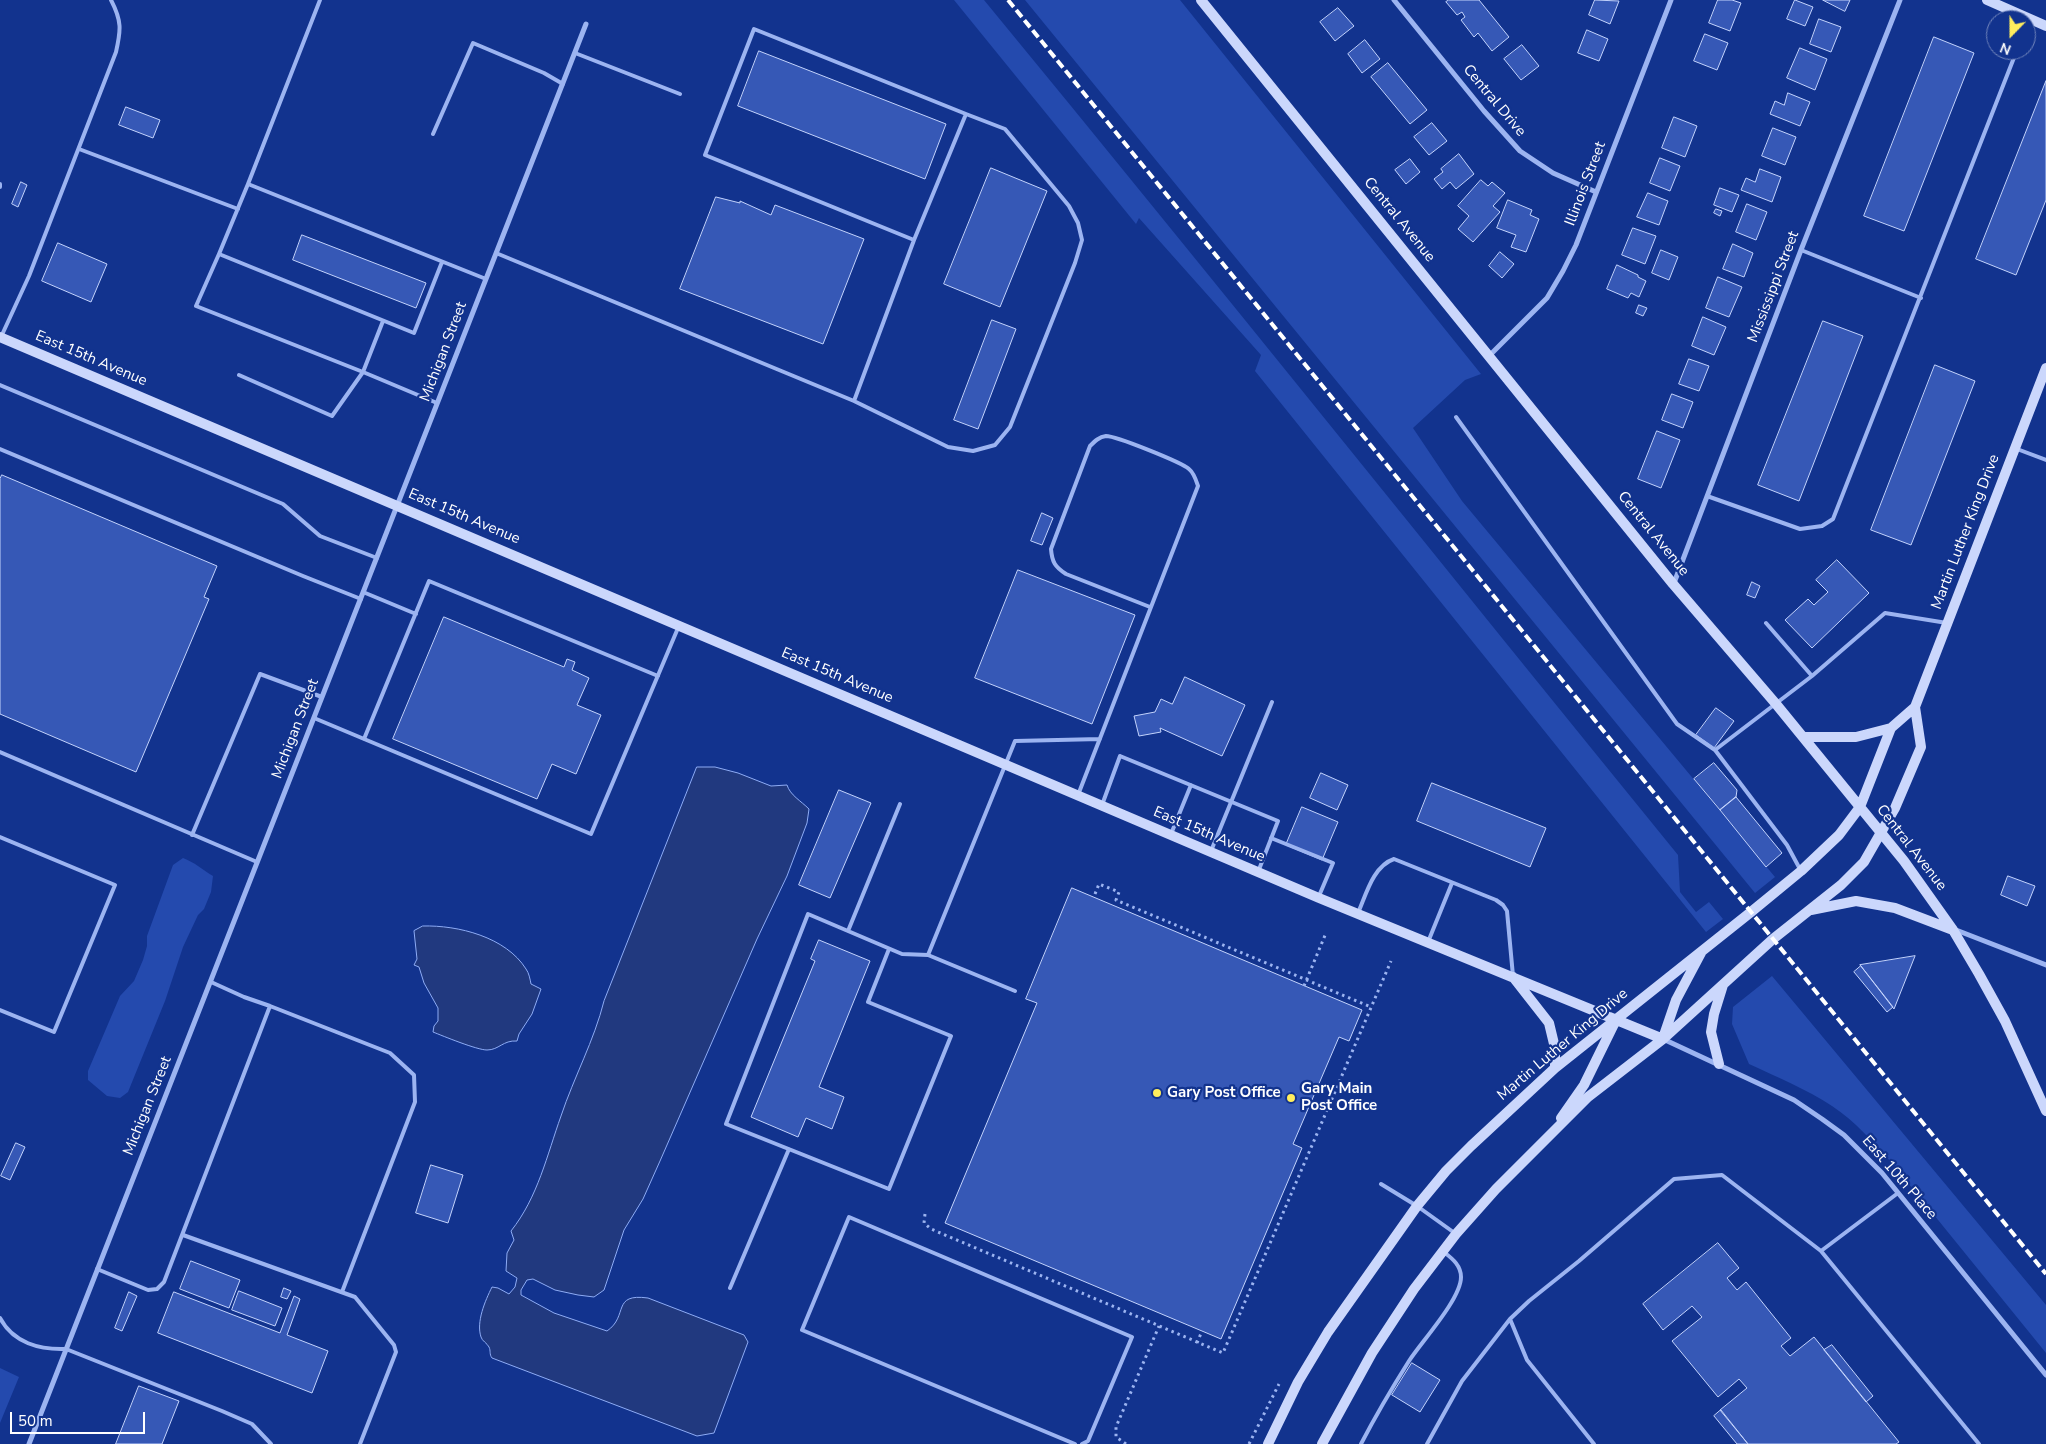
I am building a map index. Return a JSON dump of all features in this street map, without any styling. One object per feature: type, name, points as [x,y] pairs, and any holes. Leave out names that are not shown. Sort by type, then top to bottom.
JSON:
[{"type":"main road","name":"Central Avenue","points":[[1201,0],[1490,355],[1673,584],[1803,736],[1904,861],[1953,930],[2004,1021],[2046,1111]]},
{"type":"main road","points":[[1987,0],[2005,10]]},
{"type":"main road","name":"East 15th Avenue","points":[[0,337],[1210,852],[1663,1039]]},
{"type":"main road","name":"Martin Luther King Drive","points":[[1268,1444],[1298,1382],[1328,1332],[1417,1206],[1446,1171],[1470,1146],[1555,1068],[1801,870],[1839,835],[1860,807],[1891,728],[1915,707],[2046,368]]},
{"type":"main road","name":"Martin Luther King Drive","points":[[1322,1444],[1372,1353],[1414,1289],[1456,1234],[1496,1189],[1588,1097],[1663,1039],[1723,983],[1840,885],[1864,862],[1895,808],[1920,747],[1915,707]]},
{"type":"main road","points":[[1803,736],[1856,737],[1891,728]]},
{"type":"main road","points":[[1808,911],[1856,901],[1895,908],[1953,930]]},
{"type":"main road","points":[[1663,1039],[1676,1000],[1704,948]]},
{"type":"main road","points":[[1513,976],[1549,1023],[1555,1048],[1555,1068]]},
{"type":"main road","points":[[1719,1064],[1711,1032],[1723,983]]},
{"type":"main road","points":[[1546,1138],[1584,1085],[1616,1018]]},
{"type":"street","name":"Central Drive","points":[[1394,0],[1484,111],[1520,151],[1548,170],[1596,192]]},
{"type":"street","name":"Illinois Street","points":[[1490,355],[1541,306],[1553,290],[1571,256],[1671,0]]},
{"type":"street","name":"Mississippi Street","points":[[1673,584],[1801,250],[1900,0]]},
{"type":"street","name":"Michigan Street","points":[[29,1444],[586,24]]},
{"type":"street","points":[[1953,930],[2046,965]]},
{"type":"street","name":"East 10th Place","points":[[1663,1039],[1794,1100],[1822,1118],[1864,1154],[2046,1375]]},
{"type":"lane","points":[[0,337],[29,276],[116,52],[120,32],[119,15],[111,0]]},
{"type":"lane","points":[[320,0],[238,209],[196,306],[363,372],[438,404]]},
{"type":"lane","points":[[496,253],[854,400],[948,447],[973,451],[996,445],[1010,427],[1075,263],[1082,240],[1078,223],[1069,206],[1005,129],[754,29],[705,155],[914,240]]},
{"type":"lane","points":[[433,134],[473,43],[544,73],[563,84]]},
{"type":"lane","points":[[575,53],[680,94]]},
{"type":"lane","points":[[1707,496],[1800,529],[1822,526],[1833,519],[2013,60]]},
{"type":"lane","points":[[854,400],[914,240],[966,114]]},
{"type":"lane","points":[[79,149],[238,209]]},
{"type":"lane","points":[[248,184],[486,279]]},
{"type":"lane","points":[[1801,250],[1921,298]]},
{"type":"lane","points":[[219,254],[414,333],[442,262]]},
{"type":"lane","points":[[239,375],[332,416],[363,372],[383,321]]},
{"type":"lane","points":[[0,385],[283,504],[320,536],[377,558]]},
{"type":"lane","points":[[1456,417],[1677,724],[1715,750],[1787,845],[1801,870]]},
{"type":"lane","points":[[1078,795],[1198,486],[1190,470],[1107,436],[1097,439],[1090,446],[1051,549],[1052,562],[1066,574],[1150,606]]},
{"type":"lane","points":[[2015,448],[2046,460]]},
{"type":"lane","points":[[0,449],[361,599]]},
{"type":"lane","points":[[364,739],[430,581],[658,676]]},
{"type":"lane","points":[[363,592],[416,614]]},
{"type":"lane","points":[[1715,750],[1812,676],[1885,613],[1947,623]]},
{"type":"lane","points":[[1766,623],[1812,676]]},
{"type":"lane","points":[[314,718],[591,834],[680,625]]},
{"type":"lane","points":[[192,835],[260,674],[322,697]]},
{"type":"lane","points":[[1210,852],[1272,702]]},
{"type":"lane","points":[[928,955],[1015,741],[1100,739]]},
{"type":"lane","points":[[0,752],[257,862]]},
{"type":"lane","points":[[1102,805],[1120,756],[1278,821],[1258,872]]},
{"type":"lane","points":[[1171,835],[1190,785]]},
{"type":"lane","points":[[848,931],[900,804]]},
{"type":"lane","points":[[0,837],[115,885],[54,1032],[0,1010]]},
{"type":"lane","points":[[1271,838],[1333,863],[1319,898]]},
{"type":"lane","points":[[1358,914],[1371,882],[1379,869],[1387,861],[1394,859],[1503,905],[1506,911],[1513,976]]},
{"type":"lane","points":[[1428,942],[1452,883]]},
{"type":"lane","points":[[889,949],[868,1002],[951,1036],[889,1189],[726,1124],[808,914],[902,954],[928,955],[1015,991]]},
{"type":"lane","points":[[211,982],[244,997],[390,1053],[414,1075],[415,1102],[342,1292]]},
{"type":"lane","points":[[97,1269],[153,1291],[161,1287],[183,1235],[270,1006]]},
{"type":"lane","points":[[730,1288],[789,1149]]},
{"type":"lane","points":[[1427,1444],[1462,1381],[1510,1319],[1529,1301],[1579,1261],[1674,1179],[1722,1175],[1821,1251],[1979,1444]]},
{"type":"lane","points":[[1381,1184],[1417,1206],[1456,1234]]},
{"type":"lane","points":[[1821,1251],[1898,1193]]},
{"type":"lane","points":[[1075,1444],[802,1330],[849,1217],[1132,1337],[1088,1441],[1082,1444]]},
{"type":"lane","points":[[183,1235],[355,1297],[394,1345],[396,1352],[360,1444]]},
{"type":"lane","points":[[1361,1444],[1380,1407],[1411,1358],[1456,1294],[1461,1276],[1459,1268],[1454,1260],[1443,1251]]},
{"type":"lane","points":[[0,1318],[5,1327],[14,1336],[31,1344],[51,1350],[66,1349],[222,1411],[252,1424],[272,1444]]},
{"type":"lane","points":[[1510,1319],[1527,1360],[1594,1444]]},
{"type":"lane","points":[[1088,1441],[1094,1444]]},
{"type":"path","points":[[1095,894],[1099,884],[1119,892],[1116,900],[1371,1007]]},
{"type":"path","points":[[1304,986],[1326,933]]},
{"type":"path","points":[[925,1214],[924,1222],[931,1229],[1223,1353],[1390,960]]},
{"type":"path","points":[[1126,1444],[1116,1437],[1116,1427],[1159,1326]]},
{"type":"path","points":[[1197,1342],[1202,1331]]},
{"type":"path","points":[[1249,1444],[1281,1381]]},
{"type":"shaded area","points":[[954,0],[984,0],[1678,855],[1680,892],[1696,912],[1709,902],[1723,919],[1706,932],[1255,371],[1261,355],[1139,218],[1136,224]]},
{"type":"shaded area","points":[[1025,0],[1180,0],[1481,374],[1465,380],[1413,428],[1462,501],[1775,877],[1755,893]]},
{"type":"shaded area","points":[[697,767],[715,767],[738,773],[771,786],[787,785],[793,795],[809,809],[807,823],[787,876],[757,939],[643,1199],[624,1230],[604,1290],[594,1297],[578,1295],[555,1290],[533,1279],[527,1280],[521,1290],[521,1295],[554,1313],[607,1331],[614,1325],[625,1302],[637,1297],[648,1298],[744,1335],[748,1342],[714,1433],[697,1436],[492,1358],[489,1347],[481,1337],[480,1318],[492,1287],[509,1294],[515,1287],[517,1278],[506,1271],[507,1253],[514,1240],[511,1231],[535,1190],[604,1001]]},
{"type":"shaded area","points":[[183,858],[213,876],[211,892],[183,947],[165,1001],[128,1092],[120,1098],[107,1096],[88,1080],[88,1071],[120,996],[134,981],[143,960],[147,946],[147,936],[173,865]]},
{"type":"shaded area","points":[[423,926],[451,928],[480,935],[494,941],[517,958],[527,971],[531,984],[541,989],[532,1014],[519,1034],[517,1041],[508,1042],[487,1050],[433,1032],[434,1026],[438,1021],[438,1008],[424,983],[419,967],[414,965],[417,959],[414,931]]},
{"type":"shaded area","points":[[1772,976],[2046,1305],[2046,1353],[1891,1162],[1863,1132],[1848,1118],[1822,1100],[1749,1064],[1732,1024],[1733,1007]]},
{"type":"shaded area","points":[[0,1368],[19,1377],[0,1423]]},
{"type":"building","points":[[1449,0],[1479,0],[1509,37],[1492,51],[1478,33],[1474,37],[1461,20],[1465,17],[1462,12],[1457,15],[1446,2]]},
{"type":"building","points":[[1595,0],[1619,1],[1610,24],[1589,15]]},
{"type":"building","points":[[1718,0],[1732,0],[1741,3],[1730,31],[1709,23]]},
{"type":"building","points":[[1795,0],[1813,7],[1805,26],[1787,19]]},
{"type":"building","points":[[1823,0],[1850,0],[1845,11]]},
{"type":"building","points":[[1338,8],[1354,26],[1335,41],[1320,22]]},
{"type":"building","points":[[1819,19],[1841,27],[1831,52],[1810,44]]},
{"type":"building","points":[[1587,30],[1608,39],[1599,61],[1578,53]]},
{"type":"building","points":[[1705,34],[1728,43],[1717,70],[1694,61]]},
{"type":"building","points":[[1934,37],[1974,53],[1904,231],[1864,216]]},
{"type":"building","points":[[1365,40],[1380,59],[1362,73],[1348,54]]},
{"type":"building","points":[[1522,45],[1539,66],[1521,80],[1504,59]]},
{"type":"building","points":[[1800,48],[1827,59],[1815,90],[1787,78]]},
{"type":"building","points":[[759,51],[946,124],[925,179],[738,106]]},
{"type":"building","points":[[1388,63],[1427,110],[1410,124],[1371,77]]},
{"type":"building","points":[[2046,81],[2046,200],[2016,275],[1976,259]]},
{"type":"building","points":[[1788,93],[1810,102],[1800,126],[1770,114],[1775,101],[1784,105]]},
{"type":"building","points":[[126,107],[160,120],[153,138],[119,125]]},
{"type":"building","points":[[1674,117],[1697,126],[1685,157],[1662,148]]},
{"type":"building","points":[[1432,123],[1447,141],[1429,155],[1414,137]]},
{"type":"building","points":[[1773,128],[1796,137],[1785,165],[1762,156]]},
{"type":"building","points":[[1459,154],[1474,174],[1456,189],[1450,182],[1442,189],[1434,179],[1443,172],[1441,169]]},
{"type":"building","points":[[1660,158],[1680,166],[1670,191],[1650,183]]},
{"type":"building","points":[[1410,159],[1420,172],[1406,184],[1395,170]]},
{"type":"building","points":[[991,168],[1047,191],[1000,307],[944,284]]},
{"type":"building","points":[[1760,169],[1781,177],[1772,202],[1741,190],[1746,178],[1755,182]]},
{"type":"building","points":[[1481,180],[1488,186],[1492,182],[1505,193],[1493,206],[1500,212],[1473,242],[1458,229],[1469,216],[1458,206]]},
{"type":"building","points":[[21,182],[27,185],[18,207],[12,204]]},
{"type":"building","points":[[1720,188],[1739,195],[1732,212],[1714,205]]},
{"type":"building","points":[[1648,193],[1668,201],[1659,225],[1637,217]]},
{"type":"building","points":[[716,197],[740,203],[740,201],[771,215],[775,205],[864,239],[823,344],[680,289]]},
{"type":"building","points":[[1508,200],[1532,210],[1530,215],[1539,219],[1526,252],[1511,247],[1516,235],[1497,228]]},
{"type":"building","points":[[1747,204],[1767,212],[1756,240],[1736,232]]},
{"type":"building","points":[[1716,209],[1722,211],[1720,216],[1714,213]]},
{"type":"building","points":[[1633,228],[1656,236],[1645,264],[1622,255]]},
{"type":"building","points":[[302,235],[426,283],[416,308],[293,260]]},
{"type":"building","points":[[58,243],[107,264],[91,302],[42,281]]},
{"type":"building","points":[[1733,244],[1753,253],[1744,277],[1723,269]]},
{"type":"building","points":[[1661,250],[1678,257],[1669,280],[1652,273]]},
{"type":"building","points":[[1500,252],[1514,264],[1502,278],[1489,266]]},
{"type":"building","points":[[1617,265],[1646,281],[1639,297],[1631,293],[1628,298],[1607,289]]},
{"type":"building","points":[[1718,277],[1742,287],[1729,317],[1706,308]]},
{"type":"building","points":[[1639,305],[1647,308],[1643,316],[1636,313]]},
{"type":"building","points":[[1703,317],[1726,327],[1714,355],[1692,346]]},
{"type":"building","points":[[992,320],[1016,329],[978,429],[954,420]]},
{"type":"building","points":[[1823,321],[1863,336],[1799,501],[1758,485]]},
{"type":"building","points":[[1689,359],[1709,366],[1699,391],[1679,384]]},
{"type":"building","points":[[1935,365],[1975,381],[1911,545],[1871,530]]},
{"type":"building","points":[[1672,394],[1693,402],[1683,428],[1662,420]]},
{"type":"building","points":[[1657,431],[1680,440],[1661,488],[1638,479]]},
{"type":"building","points":[[2,475],[217,566],[204,597],[209,599],[136,772],[0,714],[0,479]]},
{"type":"building","points":[[1042,513],[1053,518],[1042,545],[1031,541]]},
{"type":"building","points":[[1837,560],[1869,593],[1812,648],[1785,620],[1808,599],[1814,605],[1828,592],[1816,580]]},
{"type":"building","points":[[1018,570],[1135,615],[1092,724],[975,678]]},
{"type":"building","points":[[1752,582],[1760,586],[1755,598],[1747,595]]},
{"type":"building","points":[[444,617],[564,667],[567,659],[575,662],[572,670],[589,678],[577,705],[601,715],[576,774],[552,764],[537,799],[393,739]]},
{"type":"building","points":[[1185,677],[1245,705],[1222,756],[1160,728],[1161,732],[1139,736],[1134,716],[1155,712],[1161,699],[1172,704]]},
{"type":"building","points":[[1716,708],[1734,721],[1714,748],[1696,735]]},
{"type":"building","points":[[1714,763],[1737,790],[1736,797],[1720,810],[1694,779]]},
{"type":"building","points":[[1321,773],[1348,785],[1337,810],[1310,798]]},
{"type":"building","points":[[1432,783],[1546,828],[1530,867],[1417,821]]},
{"type":"building","points":[[839,790],[871,803],[830,898],[799,885]]},
{"type":"building","points":[[1736,797],[1782,853],[1766,867],[1720,810]]},
{"type":"building","points":[[1302,807],[1338,822],[1322,860],[1286,845]]},
{"type":"building","points":[[2008,876],[2035,886],[2027,906],[2001,895]]},
{"type":"building","name":"Gary Post Office","points":[[1072,888],[1362,1010],[1349,1041],[1339,1037],[1293,1144],[1302,1148],[1221,1339],[945,1223],[1037,1003],[1026,999]]},
{"type":"building","points":[[819,940],[870,961],[819,1087],[844,1097],[832,1129],[806,1118],[798,1137],[751,1117],[815,961],[811,959]]},
{"type":"building","points":[[1915,956],[1894,1009],[1860,965]]},
{"type":"building","points":[[1861,966],[1893,1007],[1887,1012],[1854,972]]},
{"type":"building","points":[[16,1143],[25,1147],[10,1180],[1,1176]]},
{"type":"building","points":[[431,1165],[463,1175],[448,1223],[416,1213]]},
{"type":"building","points":[[1718,1243],[1739,1268],[1727,1278],[1737,1290],[1746,1282],[1791,1338],[1781,1346],[1790,1356],[1814,1337],[1899,1442],[1896,1444],[1748,1444],[1720,1410],[1747,1388],[1739,1379],[1718,1397],[1672,1341],[1702,1317],[1692,1306],[1663,1330],[1643,1304]]},
{"type":"building","points":[[191,1261],[240,1280],[229,1308],[180,1289]]},
{"type":"building","points":[[284,1288],[291,1291],[287,1299],[281,1297]]},
{"type":"building","points":[[239,1291],[282,1308],[275,1326],[232,1310]]},
{"type":"building","points":[[129,1292],[137,1296],[122,1331],[115,1328]]},
{"type":"building","points":[[174,1292],[280,1333],[294,1296],[300,1299],[287,1335],[328,1351],[312,1393],[158,1333]]},
{"type":"building","points":[[1832,1345],[1873,1396],[1866,1402],[1824,1350]]},
{"type":"building","points":[[1412,1363],[1440,1380],[1420,1412],[1392,1395]]},
{"type":"building","points":[[139,1386],[179,1401],[162,1444],[116,1444]]},
{"type":"building","points":[[1721,1410],[1748,1444],[1737,1444],[1714,1416]]},
{"type":"railway","points":[[1008,0],[2046,1274]]},
{"type":"place","name":"Gary Post Office","points":[[1157,1093]]},
{"type":"place","name":"Gary Main Post Office","points":[[1291,1098]]}]
